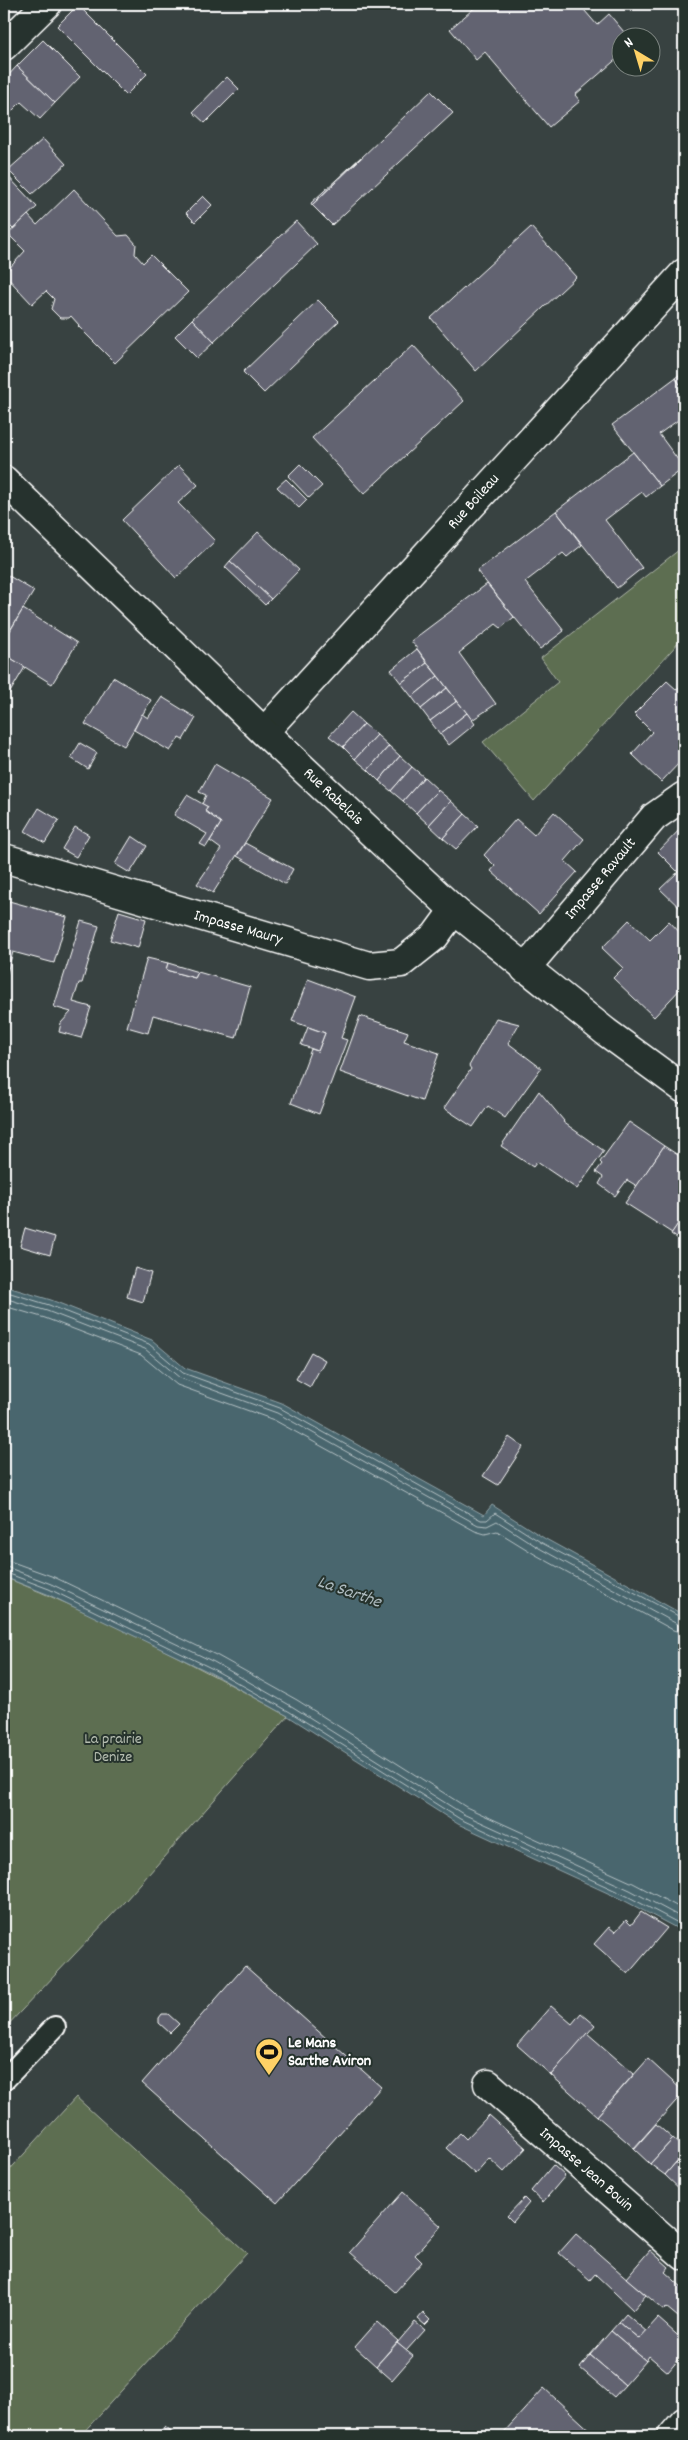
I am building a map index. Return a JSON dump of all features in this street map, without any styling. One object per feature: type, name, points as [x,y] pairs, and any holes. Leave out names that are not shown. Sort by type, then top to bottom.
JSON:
[{"type":"street","points":[[4,46],[47,4]]},
{"type":"street","name":"Rue Boileau","points":[[264,732],[684,273]]},
{"type":"street","name":"Rue Rabelais","points":[[4,480],[264,732],[454,910],[525,969],[684,1089]]},
{"type":"street","name":"Impasse Ravault","points":[[525,969],[654,817],[684,796]]},
{"type":"street","name":"Impasse Maury","points":[[4,858],[369,966],[401,963],[435,936],[454,910]]},
{"type":"street","name":"Impasse Jean Bouin","points":[[488,2084],[684,2256]]},
{"type":"street","points":[[672,2436],[684,2422]]},
{"type":"lane","points":[[4,2080],[55,2027]]},
{"type":"green space","points":[[684,546],[684,642],[681,640],[534,801],[483,742],[558,682],[541,658]]},
{"type":"green space","name":"La prairie Denize","points":[[4,1577],[77,1608],[148,1642],[288,1716],[126,1900],[4,2029]]},
{"type":"green space","points":[[76,2097],[247,2253],[80,2436],[4,2436],[4,2176]]},
{"type":"water","name":"La Sarthe","points":[[4,1286],[51,1300],[152,1340],[185,1368],[282,1403],[484,1515],[492,1505],[544,1538],[684,1615],[684,1932],[625,1901],[458,1824],[288,1716],[209,1672],[47,1594],[4,1577]]},
{"type":"building","points":[[479,4],[579,4],[597,25],[609,14],[621,28],[610,28],[610,65],[575,95],[580,101],[549,127],[485,52],[476,60],[450,29]]},
{"type":"building","points":[[78,5],[147,74],[126,95],[57,26]]},
{"type":"building","points":[[43,40],[80,77],[55,103],[17,66]]},
{"type":"building","points":[[17,66],[55,103],[40,119],[21,102],[4,119],[4,80]]},
{"type":"building","points":[[227,77],[239,89],[205,123],[193,112]]},
{"type":"building","points":[[431,91],[453,113],[332,225],[312,205]]},
{"type":"building","points":[[43,139],[66,164],[32,194],[8,170]]},
{"type":"building","points":[[361,157],[312,205],[311,203]]},
{"type":"building","points":[[4,172],[37,207],[13,229],[4,220]]},
{"type":"building","points":[[74,189],[118,236],[128,235],[136,244],[135,254],[143,263],[151,255],[188,292],[115,363],[78,326],[71,316],[69,318],[60,318],[51,309],[54,299],[46,291],[32,304],[4,274],[25,251],[8,234],[28,215],[37,225]]},
{"type":"building","points":[[203,196],[212,205],[195,222],[186,213]]},
{"type":"building","points":[[296,221],[317,244],[214,342],[192,319]]},
{"type":"building","points":[[531,227],[576,277],[476,371],[431,318]]},
{"type":"building","points":[[318,300],[339,321],[264,393],[243,372]]},
{"type":"building","points":[[192,319],[214,342],[197,358],[175,336]]},
{"type":"building","points":[[413,345],[464,401],[364,494],[312,438]]},
{"type":"building","points":[[684,371],[684,389],[675,378]]},
{"type":"building","points":[[675,378],[684,389],[684,421],[681,418],[659,434],[684,468],[660,486],[612,425]]},
{"type":"building","points":[[633,452],[660,486],[646,497],[642,492],[605,520],[642,568],[617,588],[556,511]]},
{"type":"building","points":[[300,464],[322,486],[309,498],[288,476]]},
{"type":"building","points":[[179,465],[198,485],[178,503],[215,541],[176,578],[122,520]]},
{"type":"building","points":[[286,479],[307,500],[299,508],[277,487]]},
{"type":"building","points":[[556,511],[582,545],[567,557],[563,553],[525,582],[564,631],[540,649],[477,571]]},
{"type":"building","points":[[258,532],[299,570],[271,599],[230,561]]},
{"type":"building","points":[[230,561],[271,599],[265,605],[225,567]]},
{"type":"building","points":[[4,573],[34,591],[6,637],[4,635]]},
{"type":"building","points":[[487,584],[514,617],[501,628],[496,624],[459,653],[496,704],[472,720],[411,641]]},
{"type":"building","points":[[23,609],[77,643],[52,684],[4,654],[4,641]]},
{"type":"building","points":[[417,649],[427,663],[401,683],[391,670]]},
{"type":"building","points":[[4,654],[25,667],[9,694],[4,691]]},
{"type":"building","points":[[427,663],[438,676],[412,697],[401,683]]},
{"type":"building","points":[[438,676],[447,688],[421,709],[412,697]]},
{"type":"building","points":[[113,677],[151,700],[124,746],[85,724]]},
{"type":"building","points":[[667,681],[677,690],[682,684],[684,686],[684,762],[682,760],[661,782],[632,754],[652,732],[634,714]]},
{"type":"building","points":[[447,688],[457,701],[430,721],[421,709]]},
{"type":"building","points":[[162,697],[196,718],[183,740],[179,738],[170,751],[134,730],[142,714],[148,718]]},
{"type":"building","points":[[457,701],[467,713],[440,734],[430,721]]},
{"type":"building","points":[[351,712],[364,724],[343,747],[329,736]]},
{"type":"building","points":[[467,713],[475,724],[449,745],[440,734]]},
{"type":"building","points":[[364,724],[377,735],[355,759],[343,747]]},
{"type":"building","points":[[377,735],[389,746],[368,770],[355,759]]},
{"type":"building","points":[[80,743],[97,753],[88,769],[71,758]]},
{"type":"building","points":[[389,746],[400,756],[379,781],[368,770]]},
{"type":"building","points":[[400,756],[412,767],[391,791],[379,781]]},
{"type":"building","points":[[215,764],[273,798],[213,893],[197,884],[221,849],[210,841],[221,823],[205,811],[208,807],[202,804],[206,795],[199,792]]},
{"type":"building","points":[[412,767],[424,777],[403,801],[391,791]]},
{"type":"building","points":[[424,777],[438,790],[416,813],[403,801]]},
{"type":"building","points":[[438,790],[451,801],[429,825],[416,813]]},
{"type":"building","points":[[187,795],[208,807],[205,811],[221,823],[206,847],[200,844],[207,834],[174,815]]},
{"type":"building","points":[[451,801],[465,814],[443,838],[429,825]]},
{"type":"building","points":[[39,808],[59,820],[45,843],[25,831]]},
{"type":"building","points":[[554,812],[584,839],[565,861],[577,872],[539,914],[491,871],[495,866],[484,855],[516,819],[534,835]]},
{"type":"building","points":[[465,814],[478,826],[456,849],[443,838]]},
{"type":"building","points":[[684,825],[684,912],[660,889],[678,872],[658,852]]},
{"type":"building","points":[[75,827],[89,835],[76,857],[62,849]]},
{"type":"building","points":[[132,836],[147,846],[130,873],[115,864]]},
{"type":"building","points":[[245,843],[293,869],[285,884],[237,856]]},
{"type":"building","points":[[4,899],[9,901],[4,919]]},
{"type":"building","points":[[9,901],[67,917],[54,963],[13,952],[6,976],[4,975],[4,919]]},
{"type":"building","points":[[119,911],[146,919],[138,948],[110,940]]},
{"type":"building","points":[[629,920],[650,940],[669,921],[684,937],[684,985],[654,1017],[613,978],[623,968],[602,948]]},
{"type":"building","points":[[81,921],[99,926],[82,983],[79,983],[73,1002],[91,1007],[81,1038],[59,1032],[61,1023],[71,1012],[54,1007]]},
{"type":"building","points":[[147,958],[168,963],[166,970],[195,978],[198,972],[250,987],[236,1038],[153,1015],[148,1033],[127,1027]]},
{"type":"building","points":[[168,963],[198,972],[195,978],[166,970]]},
{"type":"building","points":[[308,979],[356,997],[341,1038],[347,1040],[319,1114],[291,1103],[311,1049],[318,1051],[325,1033],[292,1021]]},
{"type":"building","points":[[360,1016],[408,1032],[404,1041],[439,1053],[422,1101],[340,1072]]},
{"type":"building","points":[[496,1018],[519,1024],[508,1043],[541,1068],[505,1118],[488,1106],[473,1127],[444,1108],[471,1069],[469,1066]]},
{"type":"building","points":[[308,1027],[325,1033],[318,1051],[301,1045]]},
{"type":"building","points":[[539,1091],[563,1122],[604,1151],[577,1189],[537,1162],[533,1167],[501,1146]]},
{"type":"building","points":[[629,1122],[664,1146],[637,1186],[627,1180],[615,1196],[599,1184],[603,1177],[596,1172],[602,1164],[600,1162]]},
{"type":"building","points":[[664,1146],[684,1159],[684,1215],[672,1233],[625,1203]]},
{"type":"building","points":[[684,1215],[684,1243],[671,1234]]},
{"type":"building","points":[[25,1228],[55,1237],[50,1255],[20,1246]]},
{"type":"building","points":[[135,1268],[151,1273],[143,1302],[127,1297]]},
{"type":"building","points":[[311,1352],[325,1360],[310,1387],[296,1379]]},
{"type":"building","points":[[509,1437],[523,1447],[498,1485],[483,1476]]},
{"type":"building","points":[[641,1912],[667,1928],[628,1974],[594,1944],[609,1927],[615,1932],[626,1920],[631,1925]]},
{"type":"building","points":[[245,1966],[381,2087],[277,2203],[142,2083]]},
{"type":"building","points":[[551,2006],[572,2024],[581,2013],[595,2025],[551,2075],[517,2045]]},
{"type":"building","points":[[162,2014],[168,2014],[179,2024],[170,2033],[159,2023],[159,2018]]},
{"type":"building","points":[[587,2033],[634,2074],[597,2116],[551,2075]]},
{"type":"building","points":[[648,2059],[684,2092],[634,2148],[597,2116]]},
{"type":"building","points":[[489,2115],[526,2148],[504,2172],[489,2158],[475,2174],[446,2148],[460,2133],[466,2139]]},
{"type":"building","points":[[656,2124],[673,2139],[650,2164],[634,2149]]},
{"type":"building","points":[[673,2139],[684,2149],[684,2153],[665,2175],[650,2164]]},
{"type":"building","points":[[684,2153],[684,2193],[665,2175]]},
{"type":"building","points":[[553,2165],[565,2176],[543,2202],[531,2191]]},
{"type":"building","points":[[403,2192],[441,2226],[415,2255],[422,2262],[395,2292],[350,2252]]},
{"type":"building","points":[[524,2198],[529,2203],[513,2222],[507,2216]]},
{"type":"building","points":[[576,2234],[646,2295],[633,2310],[595,2274],[590,2280],[559,2253]]},
{"type":"building","points":[[650,2250],[669,2267],[665,2272],[684,2289],[684,2322],[666,2307],[664,2310],[626,2278]]},
{"type":"building","points":[[423,2313],[430,2320],[425,2325],[418,2319]]},
{"type":"building","points":[[626,2314],[647,2332],[639,2339],[619,2322]]},
{"type":"building","points":[[658,2318],[684,2341],[684,2353],[668,2372],[649,2356],[646,2361],[611,2331],[619,2322],[639,2339]]},
{"type":"building","points":[[377,2322],[398,2341],[376,2366],[355,2347]]},
{"type":"building","points":[[415,2322],[425,2330],[406,2351],[397,2343]]},
{"type":"building","points":[[611,2331],[646,2361],[625,2385],[590,2355]]},
{"type":"building","points":[[397,2343],[413,2356],[392,2380],[376,2366]]},
{"type":"building","points":[[590,2355],[625,2385],[614,2397],[580,2368]]},
{"type":"building","points":[[544,2388],[595,2435],[509,2436],[504,2432]]},
{"type":"building","points":[[165,2426],[177,2436],[156,2436]]},
{"type":"place","name":"Le Mans Sarthe Aviron","points":[[269,2076]]}]
